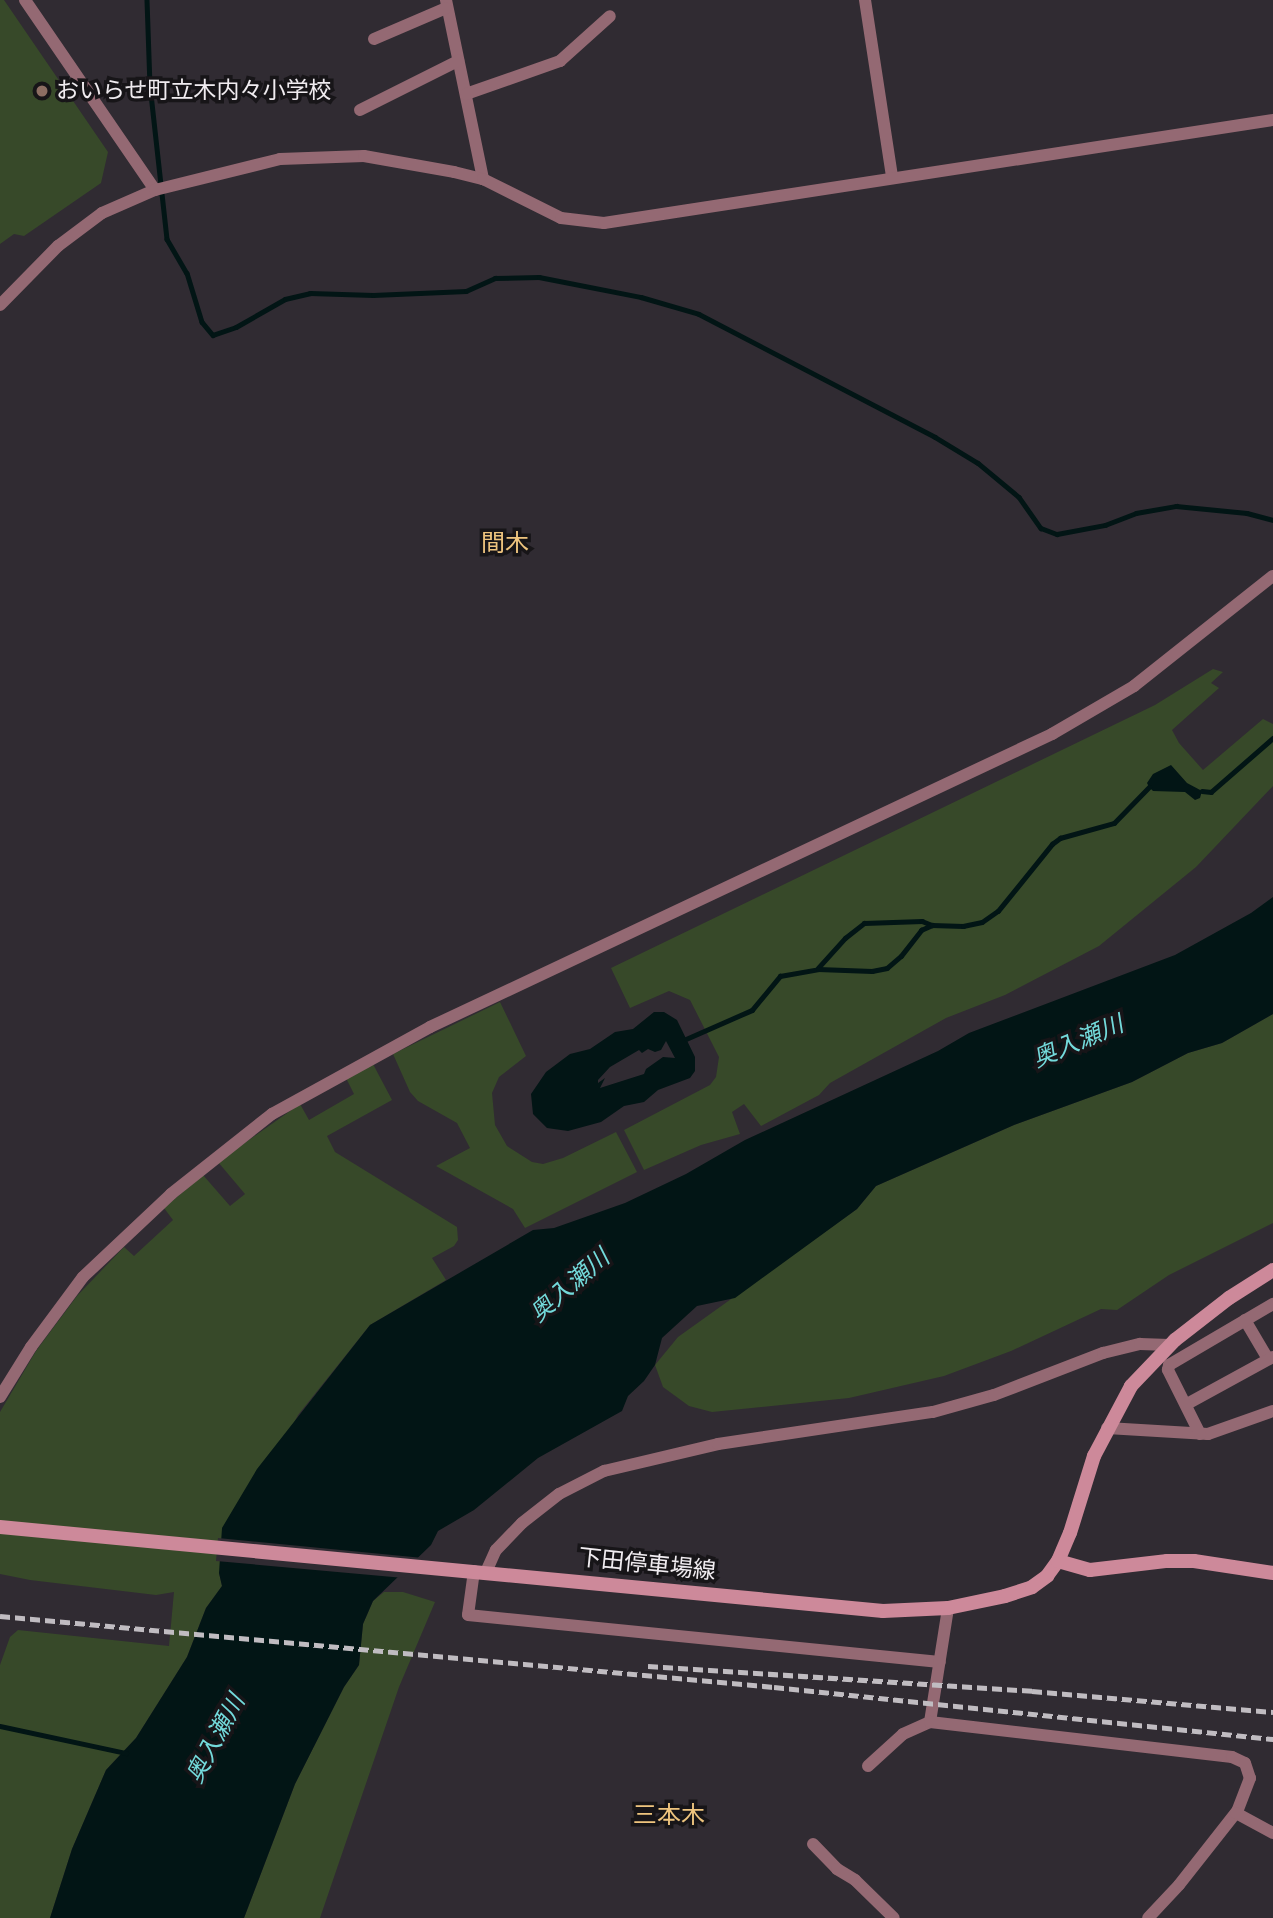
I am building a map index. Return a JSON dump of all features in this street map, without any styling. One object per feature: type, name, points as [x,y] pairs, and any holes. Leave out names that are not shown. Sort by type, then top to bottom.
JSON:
[{"type":"main road","points":[[1273,1270],[1229,1298],[1169,1345],[1131,1386],[1107,1428],[1058,1561],[1090,1570],[1167,1561],[1194,1561],[1273,1573]]},
{"type":"main road","name":"下田停車場線","points":[[0,1527],[883,1611],[948,1608],[1032,1587],[1046,1576],[1058,1561]]},
{"type":"street","points":[[25,0],[155,190]]},
{"type":"street","points":[[865,0],[892,176]]},
{"type":"street","points":[[374,38],[446,4],[483,179]]},
{"type":"street","points":[[466,94],[561,61],[610,16]]},
{"type":"street","points":[[360,110],[458,61]]},
{"type":"street","points":[[0,305],[79,228],[102,213],[155,190],[280,159],[364,156],[483,179],[561,218],[604,223],[892,176],[1273,120]]},
{"type":"street","points":[[0,1397],[31,1347],[83,1277],[171,1194],[272,1114],[430,1027],[1052,734],[1134,686],[1273,576]]},
{"type":"street","points":[[1200,1434],[1168,1370],[1169,1365],[1273,1304]]},
{"type":"street","points":[[1186,1404],[1271,1358],[1245,1320]]},
{"type":"street","points":[[940,1662],[468,1615],[480,1571],[496,1549],[522,1523],[559,1494],[604,1471],[718,1444],[933,1412],[994,1395],[1103,1353],[1140,1344],[1169,1345]]},
{"type":"street","points":[[1107,1428],[1200,1434],[1241,1424],[1273,1411]]},
{"type":"street","points":[[930,1722],[948,1608]]},
{"type":"street","points":[[868,1766],[903,1734],[930,1722],[1232,1757],[1245,1763],[1250,1778],[1236,1812],[1179,1885],[1148,1918]]},
{"type":"street","points":[[1236,1812],[1273,1833]]},
{"type":"street","points":[[813,1844],[836,1869],[855,1880],[894,1918]]},
{"type":"green space","name":"おいらせ町立木内々小学校","points":[[0,0],[4,0],[108,152],[101,183],[24,236],[14,234],[0,244]]},
{"type":"green space","points":[[1213,669],[1223,672],[1211,683],[1219,688],[1172,730],[1179,743],[1203,770],[1263,719],[1273,724],[1273,786],[1196,867],[1099,946],[1005,995],[946,1018],[830,1083],[819,1095],[761,1126],[744,1104],[732,1112],[740,1134],[701,1145],[644,1170],[624,1130],[710,1085],[716,1077],[719,1057],[690,1000],[669,991],[630,1008],[611,968],[1155,705]]},
{"type":"green space","points":[[500,1002],[526,1056],[499,1077],[492,1093],[495,1125],[507,1146],[532,1162],[543,1164],[563,1158],[616,1132],[637,1172],[525,1228],[513,1209],[436,1166],[470,1148],[457,1123],[418,1101],[410,1092],[393,1054]]},
{"type":"green space","points":[[1273,1014],[1273,1223],[1169,1275],[1117,1310],[1101,1309],[1011,1351],[944,1376],[849,1398],[712,1412],[689,1406],[663,1387],[655,1365],[678,1337],[857,1209],[876,1186],[1014,1125],[1132,1082],[1188,1053],[1222,1043]]},
{"type":"green space","points":[[373,1064],[392,1100],[327,1136],[335,1152],[457,1227],[458,1240],[454,1246],[432,1258],[446,1280],[370,1325],[298,1415],[219,1573],[222,1586],[206,1608],[187,1657],[136,1738],[106,1770],[72,1849],[50,1918],[0,1918],[0,1665],[10,1637],[18,1630],[169,1646],[174,1592],[156,1595],[0,1574],[0,1412],[36,1351],[77,1296],[124,1247],[134,1256],[173,1220],[164,1208],[203,1175],[230,1206],[245,1194],[218,1162],[300,1104],[309,1120],[354,1094],[346,1078]]},
{"type":"green space","points":[[384,1592],[403,1592],[435,1602],[399,1687],[320,1918],[244,1918],[295,1784],[344,1687],[359,1665],[363,1624],[373,1601]]},
{"type":"water","points":[[1171,765],[1187,783],[1202,791],[1200,798],[1195,800],[1185,792],[1153,791],[1149,787],[1147,783],[1153,774]]},
{"type":"water","name":"奥入瀬川","points":[[1273,897],[1273,1014],[1222,1043],[1188,1053],[1132,1082],[1014,1125],[876,1186],[857,1209],[735,1298],[697,1306],[662,1338],[655,1365],[644,1381],[628,1396],[622,1411],[538,1458],[474,1510],[438,1531],[431,1545],[373,1601],[363,1624],[359,1665],[344,1687],[295,1784],[244,1918],[50,1918],[72,1849],[106,1770],[136,1738],[187,1657],[206,1608],[222,1586],[219,1573],[222,1528],[257,1469],[370,1325],[533,1230],[554,1228],[625,1203],[686,1174],[745,1140],[938,1051],[969,1033],[1175,955],[1251,913]]},
{"type":"water","points":[[654,1012],[664,1012],[677,1020],[695,1057],[695,1071],[690,1078],[658,1090],[644,1102],[624,1106],[601,1122],[568,1131],[547,1128],[533,1114],[531,1094],[546,1072],[570,1054],[590,1049],[615,1032],[633,1029]],"holes":[[[666,1041],[675,1058],[663,1057],[646,1069],[644,1074],[600,1088],[605,1078],[598,1083],[610,1067],[639,1050],[642,1053],[648,1049],[655,1052],[661,1050]]]},
{"type":"pier","points":[[218,1538],[423,1558],[404,1578],[216,1561]]},
{"type":"waterway","points":[[147,0],[150,85],[167,239],[187,273],[202,322],[213,335],[236,327],[285,299],[310,293],[373,295],[466,291],[495,278],[539,277],[641,297],[699,314],[935,437],[978,463],[1019,497],[1041,528],[1057,534],[1105,525],[1136,513],[1176,506],[1247,513],[1273,520]]},
{"type":"waterway","points":[[1202,791],[1211,792],[1273,738]]},
{"type":"waterway","points":[[686,1039],[752,1010],[780,976],[818,969],[872,971],[887,968],[901,956],[921,930],[932,925],[963,926],[982,922],[998,911],[1052,844],[1060,838],[1114,823],[1149,787]]},
{"type":"waterway","points":[[818,968],[845,938],[864,923],[922,921],[932,925]]},
{"type":"waterway","points":[[0,1726],[126,1753]]},
{"type":"railway","points":[[0,1616],[774,1687],[1273,1739]]},
{"type":"railway","points":[[648,1666],[1032,1691],[1273,1712]]},
{"type":"place","name":"おいらせ町立木内々小学校","points":[[42,91]]},
{"type":"district","name":"間木","points":[[505,544]]},
{"type":"district","name":"三本木","points":[[669,1816]]}]
